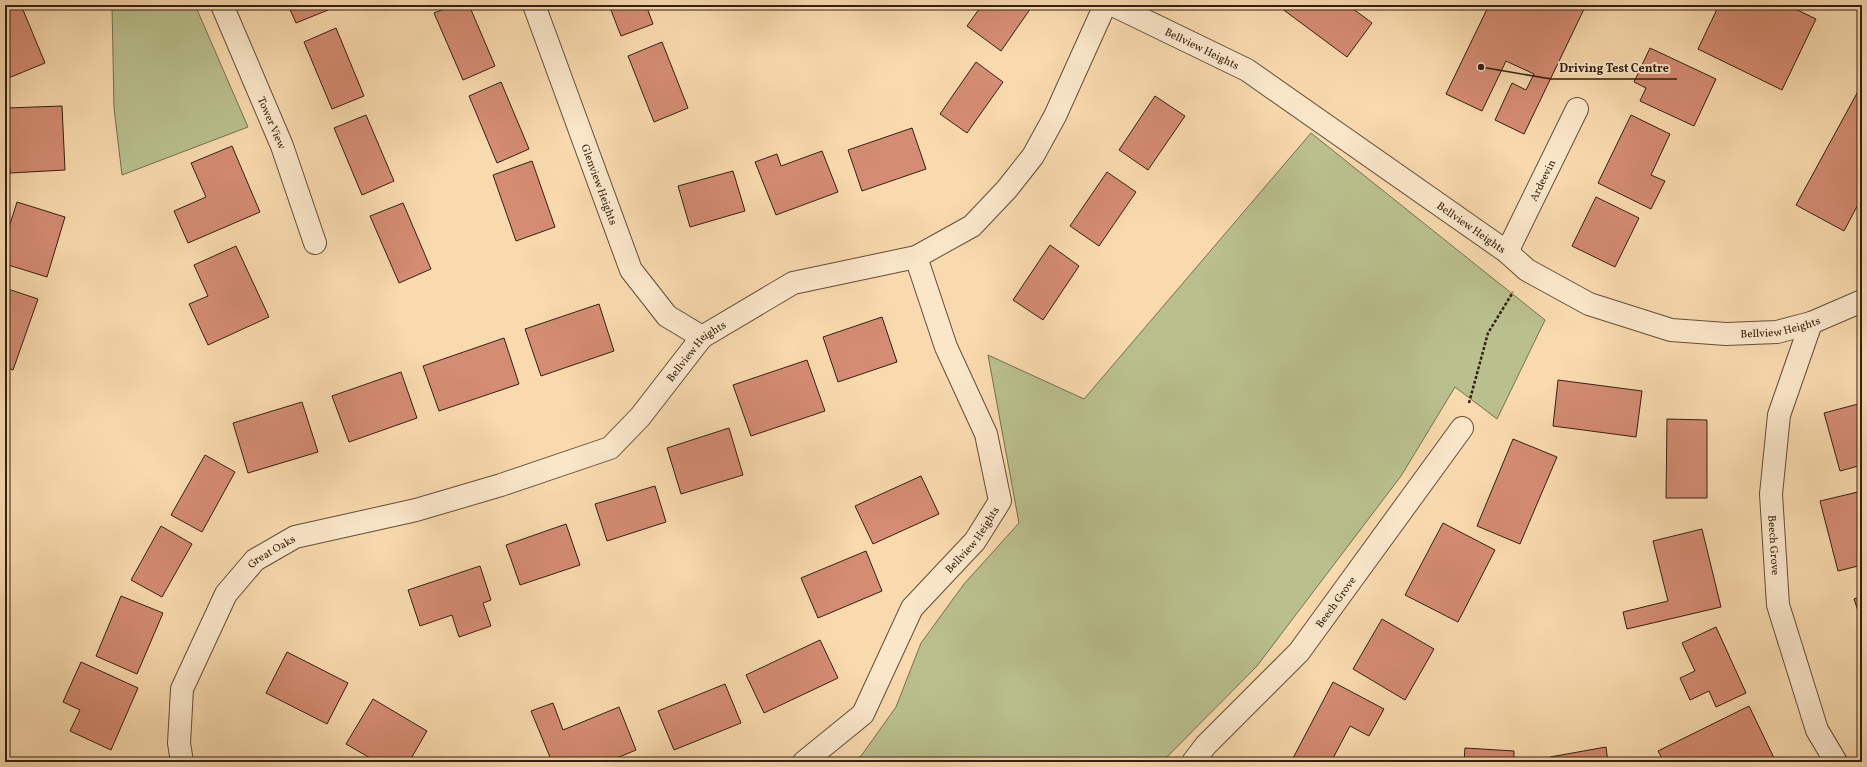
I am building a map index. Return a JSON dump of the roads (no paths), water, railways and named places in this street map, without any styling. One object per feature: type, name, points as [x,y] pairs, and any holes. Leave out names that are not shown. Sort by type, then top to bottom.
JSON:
[{"type":"street","name":"Tower View","points":[[222,5],[282,146],[315,243]]},
{"type":"street","name":"Glenview Heights","points":[[534,5],[631,270],[667,316],[702,337]]},
{"type":"street","name":"Bellview Heights","points":[[501,485],[610,448],[640,416],[702,337],[793,283],[916,257],[972,226],[1006,189],[1033,156],[1056,116],[1105,5]]},
{"type":"street","name":"Bellview Heights","points":[[1113,5],[1247,70],[1508,252],[1527,270],[1589,304],[1671,330],[1726,334],[1777,332],[1811,323],[1862,301]]},
{"type":"street","name":"Ardeevin","points":[[1508,252],[1577,110]]},
{"type":"street","name":"Bellview Heights","points":[[804,762],[863,714],[912,608],[975,541],[1000,501],[986,434],[946,347],[916,257]]},
{"type":"street","name":"Beech Grove","points":[[1811,323],[1779,415],[1771,494],[1778,605],[1817,730],[1836,762]]},
{"type":"street","name":"Beech Grove","points":[[1193,762],[1206,744],[1299,652],[1462,428]]},
{"type":"street","name":"Great Oaks","points":[[182,762],[179,743],[182,689],[226,594],[255,560],[295,537],[416,510],[501,485]]},
{"type":"place","name":"Driving Test Centre","points":[[1481,67]]}]
